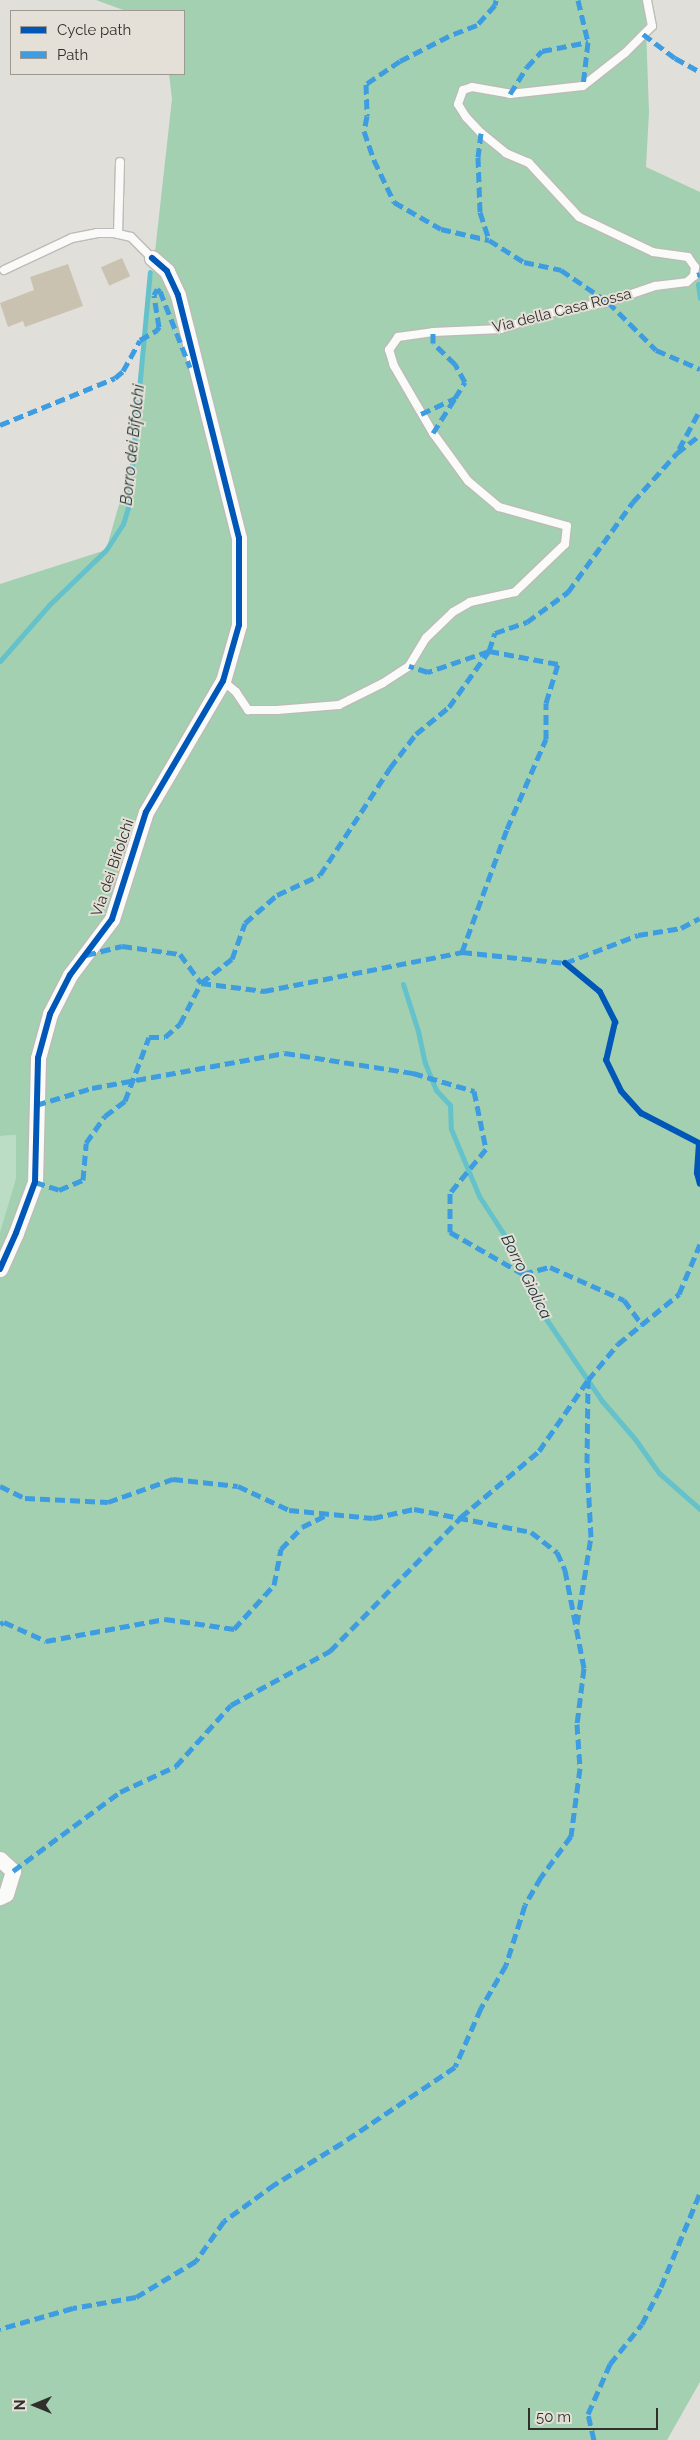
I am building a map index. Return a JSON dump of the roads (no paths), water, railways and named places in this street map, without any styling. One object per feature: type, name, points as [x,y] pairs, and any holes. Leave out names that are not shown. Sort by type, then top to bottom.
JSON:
[{"type":"street","name":"Via dei Bifolchi","points":[[0,1269],[35,1182],[38,1058],[50,1014],[70,975],[112,919],[146,812],[223,681],[239,625],[239,538],[178,295],[167,271],[152,258]]},
{"type":"street","points":[[0,1859],[13,1871],[6,1894],[0,1897]]},
{"type":"lane","name":"Via della Casa Rossa","points":[[223,681],[236,692],[248,710],[277,710],[339,705],[383,683],[409,666],[426,638],[454,612],[470,602],[515,592],[565,544],[566,526],[499,507],[468,481],[433,434],[394,366],[389,350],[398,338],[433,332],[501,329],[549,313],[608,302],[656,286],[679,284],[692,279],[696,266],[688,257],[653,252],[579,217],[529,163],[506,153],[481,133],[466,118],[458,104],[463,90],[472,87],[510,94],[583,86],[625,52],[652,26],[646,0]]},
{"type":"lane","points":[[118,234],[120,162]]},
{"type":"lane","points":[[4,270],[72,238],[97,233],[131,236],[152,258]]},
{"type":"waterway","name":"Borro dei Bifolchi","points":[[0,661],[49,605],[106,550],[123,524],[128,508],[150,272]]},
{"type":"waterway","points":[[698,284],[700,298]]},
{"type":"waterway","name":"Borro Giolica","points":[[403,984],[418,1031],[425,1063],[436,1090],[450,1105],[451,1129],[479,1196],[518,1256],[526,1284],[537,1296],[542,1313],[602,1401],[635,1439],[659,1473],[700,1509]]}]
